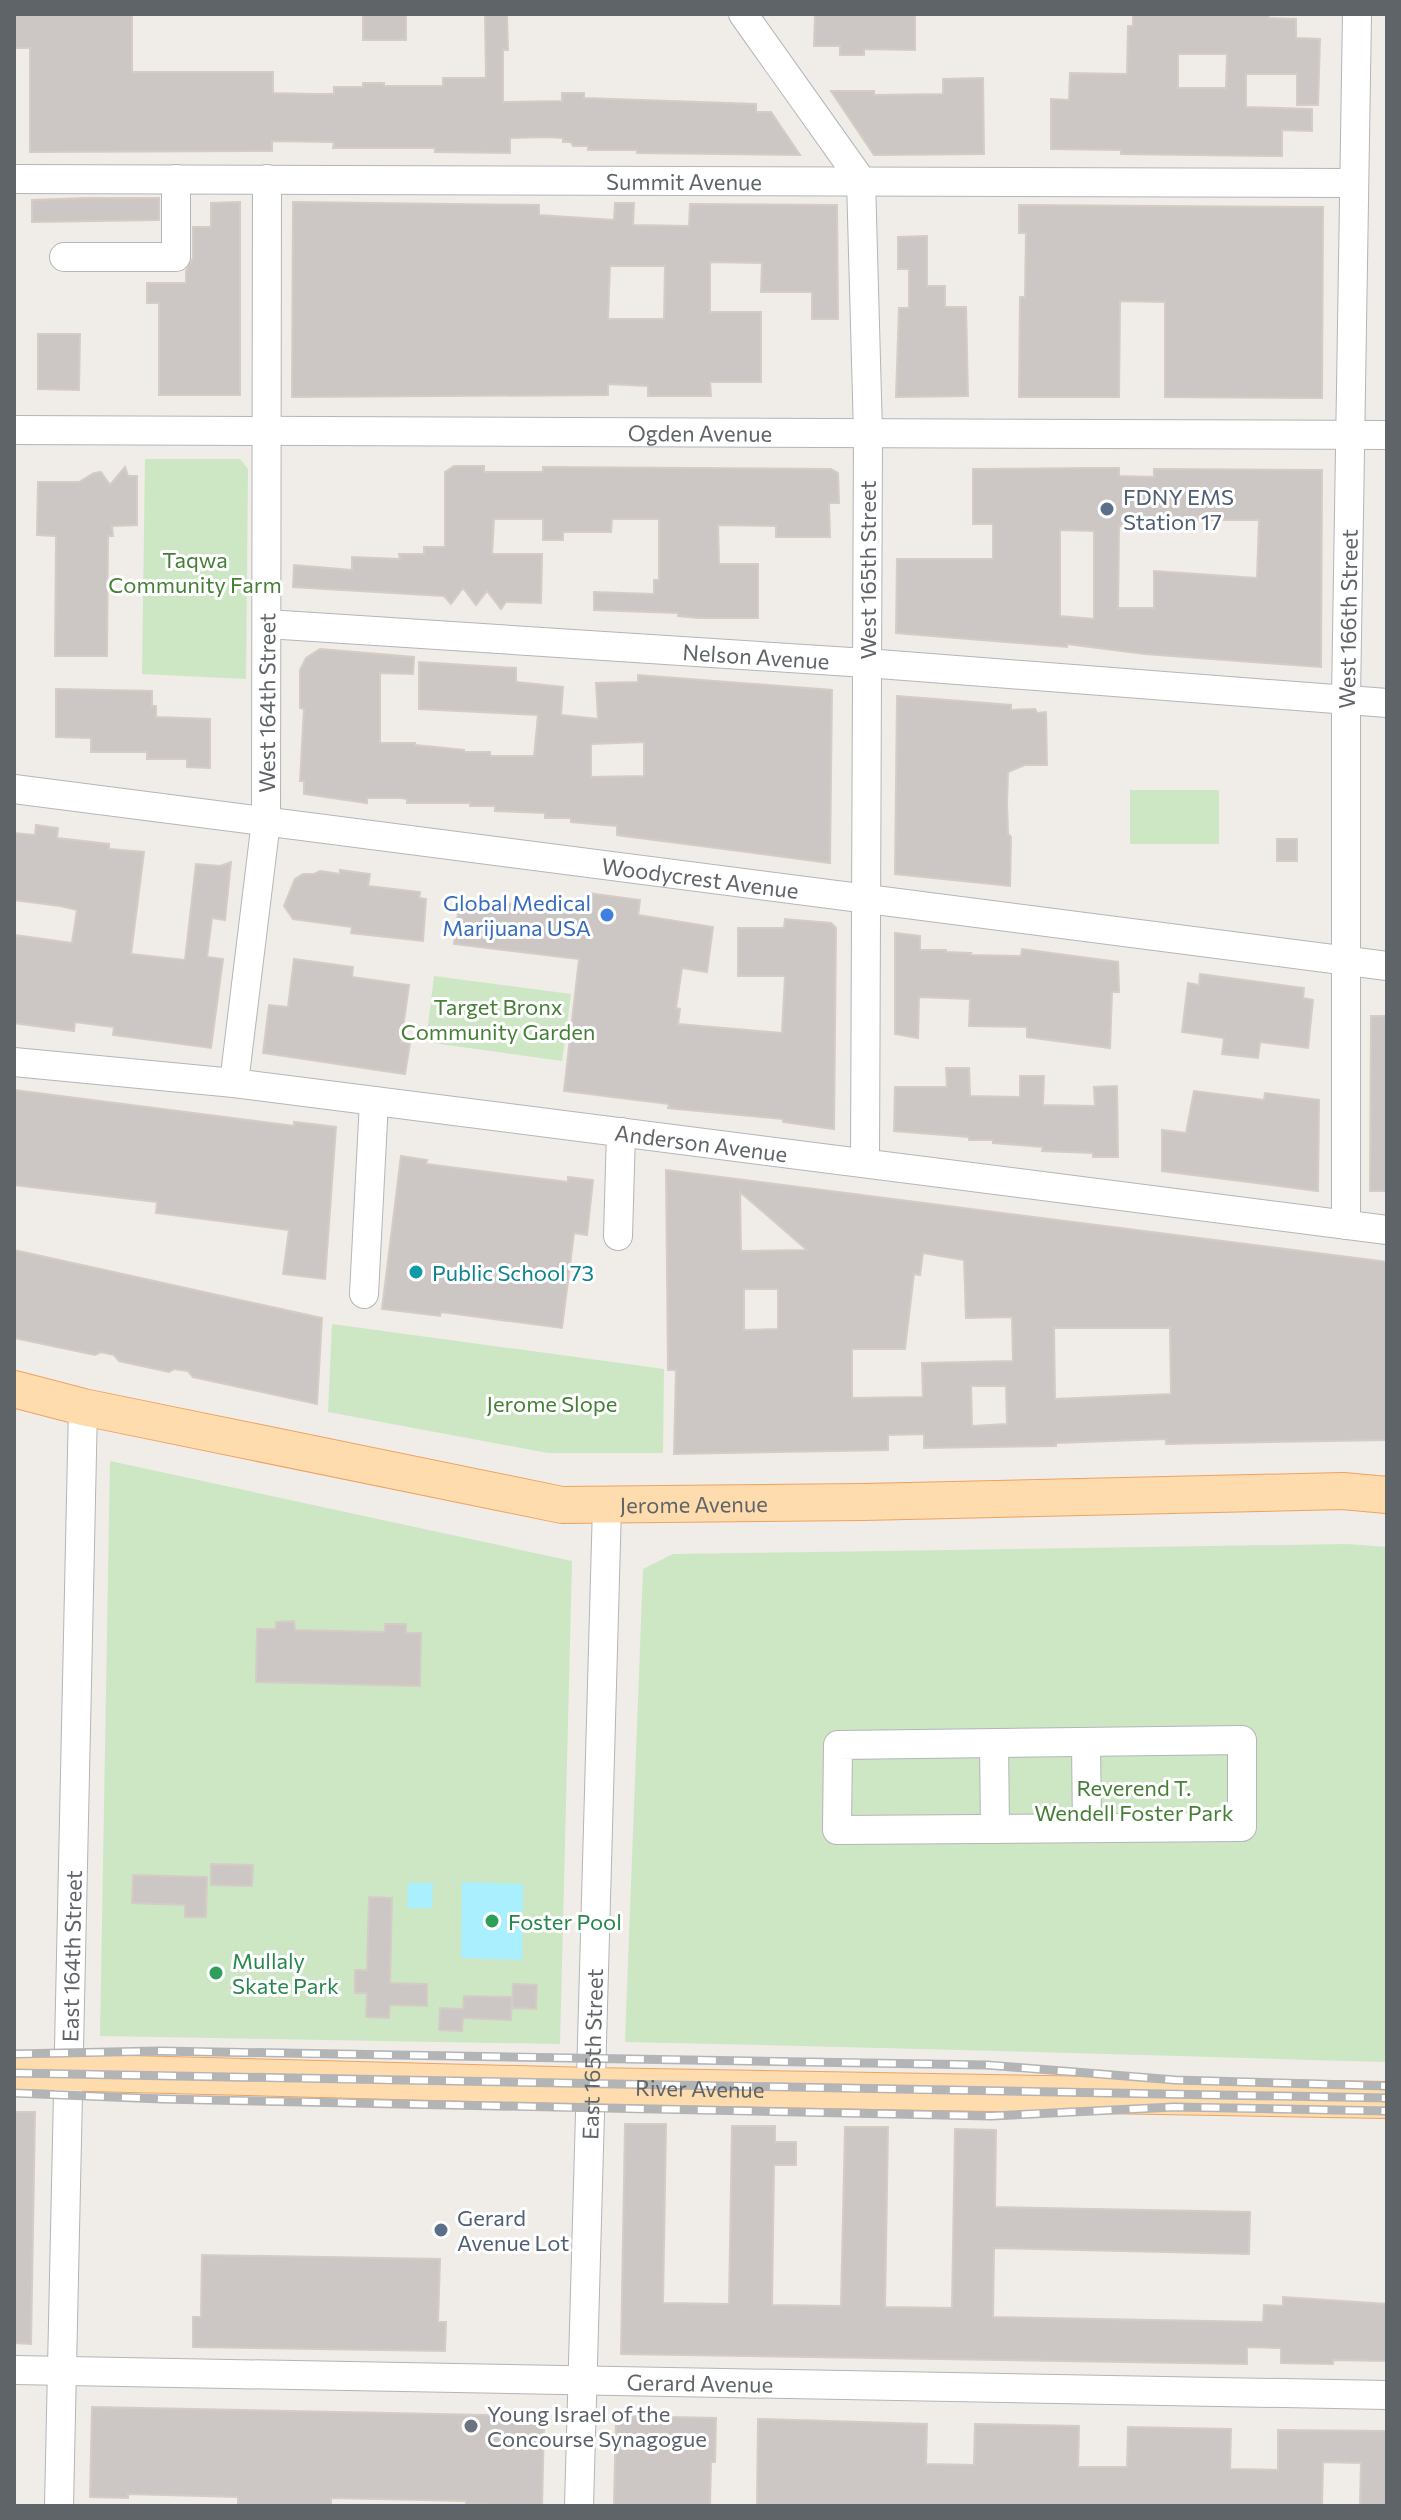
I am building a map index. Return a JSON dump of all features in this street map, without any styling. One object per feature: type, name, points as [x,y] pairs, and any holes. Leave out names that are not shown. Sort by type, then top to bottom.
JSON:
[{"type":"main road","name":"Jerome Avenue","points":[[14,1389],[83,1407],[562,1505],[1343,1491],[1387,1495]]},
{"type":"main road","name":"River Avenue","points":[[14,2071],[591,2086],[1387,2100]]},
{"type":"street","points":[[743,14],[861,180]]},
{"type":"street","name":"West 166th Street","points":[[1346,1225],[1346,699],[1357,14]]},
{"type":"street","name":"Summit Avenue","points":[[14,179],[1353,183]]},
{"type":"street","points":[[64,257],[176,257],[176,179]]},
{"type":"street","name":"West 164th Street","points":[[234,1083],[266,821],[267,179]]},
{"type":"street","name":"West 165th Street","points":[[861,180],[868,433],[865,1163]]},
{"type":"street","name":"Ogden Avenue","points":[[14,430],[1387,435]]},
{"type":"street","name":"Nelson Avenue","points":[[267,624],[866,663],[1387,703]]},
{"type":"street","name":"Woodycrest Avenue","points":[[14,789],[1387,966]]},
{"type":"street","name":"Anderson Avenue","points":[[14,1062],[234,1083],[1387,1230]]},
{"type":"street","points":[[364,1294],[374,1101]]},
{"type":"street","points":[[618,1236],[621,1132]]},
{"type":"street","name":"East 164th Street","points":[[59,2506],[83,1407]]},
{"type":"street","name":"East 165th Street","points":[[579,2506],[607,1506]]},
{"type":"street","points":[[1242,1740],[1242,1827],[837,1830],[838,1745],[1086,1742],[1242,1740]]},
{"type":"street","points":[[1086,1742],[1087,1828]]},
{"type":"street","points":[[994,1743],[995,1829]]},
{"type":"street","name":"Gerard Avenue","points":[[14,2370],[1387,2395]]},
{"type":"green space","name":"Taqwa Community Farm","points":[[145,459],[240,459],[248,469],[246,679],[142,674]]},
{"type":"green space","points":[[1130,790],[1219,790],[1219,844],[1130,844]]},
{"type":"green space","name":"Target Bronx Community Garden","points":[[434,976],[571,994],[562,1061],[426,1042]]},
{"type":"green space","name":"Jerome Slope","points":[[332,1324],[664,1369],[663,1453],[548,1453],[328,1412]]},
{"type":"green space","points":[[110,1461],[572,1561],[560,2044],[100,2036]]},
{"type":"green space","name":"Reverend T. Wendell Foster Park","points":[[1347,1544],[1387,1547],[1387,2062],[625,2042],[643,1569],[673,1554]]},
{"type":"water","name":"Foster Pool","points":[[462,1882],[523,1884],[522,1960],[461,1958]]},
{"type":"water","points":[[408,1883],[433,1883],[432,1908],[407,1908]]},
{"type":"building","points":[[14,14],[132,14],[132,72],[273,72],[273,93],[334,94],[334,87],[363,87],[363,83],[443,86],[443,78],[486,78],[485,14],[507,14],[508,50],[503,50],[503,102],[562,101],[562,93],[584,93],[584,98],[756,104],[756,112],[771,112],[800,155],[588,150],[588,146],[563,142],[563,138],[546,137],[510,138],[510,153],[435,152],[435,148],[333,148],[334,142],[272,141],[272,151],[30,152],[30,48],[14,48]]},
{"type":"building","points":[[363,14],[406,14],[406,40],[363,40]]},
{"type":"building","points":[[815,14],[915,14],[915,50],[864,49],[864,55],[840,55],[840,46],[814,46]]},
{"type":"building","points":[[1133,14],[1269,14],[1269,18],[1296,19],[1296,38],[1320,39],[1318,105],[1297,105],[1297,74],[1246,74],[1246,107],[1312,109],[1312,131],[1282,130],[1282,156],[1121,154],[1121,150],[1051,149],[1051,99],[1069,100],[1070,73],[1127,74],[1128,26],[1133,26]],"holes":[[[1178,54],[1227,54],[1226,88],[1178,88]]]},
{"type":"building","points":[[983,78],[984,154],[874,155],[831,91],[874,91],[874,95],[943,94],[943,79]]},
{"type":"building","points":[[159,198],[159,220],[32,222],[32,200]]},
{"type":"building","points":[[240,202],[240,395],[159,395],[159,303],[147,303],[147,283],[186,283],[186,271],[193,258],[193,227],[211,227],[211,203]]},
{"type":"building","points":[[293,202],[539,205],[539,215],[614,220],[615,203],[634,203],[633,225],[689,226],[690,204],[837,205],[838,319],[812,319],[812,292],[761,292],[762,263],[710,262],[710,312],[761,312],[761,382],[710,382],[711,396],[648,396],[648,386],[608,384],[608,395],[292,397]],"holes":[[[610,266],[665,266],[664,319],[608,319]]]},
{"type":"building","points":[[1019,205],[1323,207],[1322,398],[1165,397],[1165,302],[1120,301],[1119,397],[1019,397],[1020,297],[1025,297],[1026,233],[1019,233]]},
{"type":"building","points":[[927,236],[927,286],[945,286],[945,307],[966,307],[968,396],[896,397],[899,308],[909,308],[909,269],[898,269],[898,237]]},
{"type":"building","points":[[38,334],[80,334],[79,390],[38,389]]},
{"type":"building","points":[[454,466],[484,466],[484,472],[543,472],[543,467],[831,469],[838,473],[839,503],[829,503],[830,537],[776,537],[776,526],[718,525],[719,564],[758,564],[758,618],[699,618],[678,616],[678,613],[594,610],[594,592],[654,594],[654,580],[659,580],[659,519],[612,519],[611,532],[563,532],[563,540],[543,540],[543,519],[494,519],[492,554],[542,554],[541,603],[506,602],[501,609],[487,591],[476,605],[463,588],[451,604],[444,596],[293,587],[294,565],[352,570],[352,557],[400,559],[399,554],[424,554],[424,547],[445,547],[445,472]]},
{"type":"building","points":[[125,467],[128,476],[137,476],[137,525],[112,526],[113,536],[108,536],[107,656],[55,656],[56,536],[37,535],[38,482],[79,482],[101,472],[110,485]]},
{"type":"building","points":[[1119,468],[1119,476],[1154,477],[1154,469],[1322,470],[1321,667],[1145,654],[1067,644],[1067,647],[896,633],[897,559],[993,559],[993,524],[973,524],[973,469]],"holes":[[[1143,520],[1259,520],[1257,578],[1154,571],[1154,608],[1118,608],[1119,526],[1143,527]],[[1060,530],[1094,531],[1094,619],[1060,616]]]},
{"type":"building","points":[[320,649],[414,657],[413,674],[380,673],[380,743],[415,743],[464,752],[490,752],[490,756],[534,756],[538,715],[419,709],[419,662],[516,668],[516,682],[563,687],[561,715],[598,719],[596,683],[638,682],[638,675],[832,690],[830,863],[617,835],[617,826],[571,822],[571,818],[545,818],[545,813],[495,811],[495,806],[407,803],[407,799],[401,798],[367,798],[367,803],[304,794],[304,781],[300,781],[304,709],[300,708],[300,670],[306,658]],"holes":[[[644,742],[644,776],[591,777],[591,744]]]},
{"type":"building","points":[[56,689],[152,691],[156,717],[210,719],[210,768],[187,767],[187,759],[147,759],[147,752],[91,752],[91,738],[56,737]]},
{"type":"building","points":[[897,696],[1011,705],[1011,710],[1046,712],[1047,765],[1025,765],[1008,772],[1010,886],[895,874]]},
{"type":"building","points":[[36,825],[58,828],[57,838],[109,844],[109,849],[144,852],[131,954],[185,960],[196,864],[220,866],[231,862],[225,920],[212,918],[207,957],[223,959],[211,1048],[113,1035],[114,1027],[75,1022],[74,1031],[14,1023],[14,935],[72,943],[77,910],[14,900],[14,833],[35,835]]},
{"type":"building","points":[[1277,839],[1297,839],[1297,861],[1277,861]]},
{"type":"building","points":[[340,870],[370,874],[368,886],[420,892],[419,898],[426,899],[423,941],[351,933],[352,927],[293,919],[284,906],[295,879],[320,871],[340,874]]},
{"type":"building","points":[[588,893],[640,900],[638,915],[713,927],[707,972],[682,968],[676,1008],[680,1009],[678,1024],[782,1033],[785,976],[738,976],[738,928],[784,928],[785,919],[831,923],[836,928],[834,1129],[783,1122],[783,1119],[668,1108],[669,1104],[564,1091],[579,959],[454,944],[460,898],[586,912]]},
{"type":"building","points":[[895,933],[920,936],[920,950],[1021,956],[1022,949],[1118,962],[1119,992],[1112,992],[1110,1048],[1027,1037],[1027,1027],[969,1026],[970,999],[919,997],[918,1038],[895,1034]]},
{"type":"building","points":[[294,959],[353,967],[352,977],[409,985],[401,1042],[410,1043],[405,1074],[263,1053],[269,1005],[288,1007]]},
{"type":"building","points":[[1200,974],[1304,988],[1303,998],[1313,1000],[1308,1048],[1260,1042],[1258,1058],[1222,1054],[1224,1038],[1182,1032],[1188,983],[1199,985]]},
{"type":"building","points":[[1371,1016],[1387,1016],[1387,1191],[1370,1191]]},
{"type":"building","points":[[946,1068],[969,1068],[970,1096],[1020,1097],[1020,1076],[1044,1076],[1043,1105],[1095,1106],[1094,1087],[1117,1086],[1118,1157],[1093,1157],[1093,1153],[1042,1151],[1043,1147],[993,1143],[993,1140],[894,1131],[895,1087],[947,1087]]},
{"type":"building","points":[[14,1090],[294,1126],[294,1122],[336,1127],[325,1279],[283,1274],[289,1230],[156,1213],[157,1202],[14,1185]]},
{"type":"building","points":[[1194,1091],[1264,1100],[1265,1093],[1319,1100],[1318,1191],[1162,1171],[1162,1130],[1186,1133]]},
{"type":"building","points":[[401,1156],[427,1160],[426,1164],[568,1182],[568,1177],[593,1180],[587,1235],[574,1233],[562,1328],[441,1312],[440,1316],[382,1309]]},
{"type":"building","points":[[666,1170],[1387,1262],[1387,1440],[1166,1444],[1166,1439],[1056,1443],[1056,1446],[924,1448],[924,1434],[888,1435],[888,1450],[674,1454],[676,1370],[668,1370]],"holes":[[[740,1192],[807,1250],[741,1251]],[[923,1253],[964,1260],[966,1318],[1012,1317],[1013,1361],[922,1363],[923,1397],[852,1398],[852,1349],[905,1349],[914,1274],[920,1275]],[[744,1289],[778,1289],[778,1329],[744,1330]],[[1054,1328],[1170,1328],[1171,1394],[1055,1399]],[[971,1386],[1006,1386],[1007,1424],[972,1426]]]},
{"type":"building","points":[[14,1250],[322,1318],[317,1404],[193,1377],[188,1371],[174,1369],[169,1372],[119,1361],[114,1355],[101,1352],[95,1355],[14,1338]]},
{"type":"building","points":[[294,1621],[295,1630],[385,1632],[385,1624],[406,1624],[406,1633],[421,1633],[420,1686],[256,1682],[257,1629],[276,1629],[276,1622]]},
{"type":"building","points":[[211,1864],[253,1865],[252,1886],[211,1885]]},
{"type":"building","points":[[133,1875],[207,1877],[206,1917],[185,1917],[185,1905],[132,1903]]},
{"type":"building","points":[[369,1897],[392,1898],[390,1983],[427,1984],[427,2006],[390,2005],[389,2018],[366,2017],[367,1993],[355,1993],[355,1970],[367,1970]]},
{"type":"building","points":[[513,1984],[537,1985],[536,2009],[512,2008]]},
{"type":"building","points":[[464,1996],[512,1997],[511,2020],[463,2018],[462,2031],[439,2030],[440,2008],[463,2009]]},
{"type":"building","points":[[14,2112],[35,2112],[31,2344],[14,2343]]},
{"type":"building","points":[[625,2124],[666,2124],[663,2303],[729,2304],[732,2126],[775,2126],[775,2142],[796,2142],[796,2165],[774,2165],[772,2305],[841,2306],[845,2127],[888,2127],[885,2307],[952,2308],[955,2129],[996,2130],[995,2207],[1250,2212],[1249,2254],[994,2248],[993,2317],[1263,2322],[1264,2305],[1283,2306],[1283,2297],[1387,2304],[1387,2361],[1281,2363],[1281,2348],[1247,2347],[1247,2364],[621,2354]]},
{"type":"building","points":[[202,2255],[440,2259],[438,2322],[446,2322],[445,2351],[193,2347],[193,2317],[201,2317]]},
{"type":"building","points":[[92,2407],[540,2416],[540,2425],[544,2425],[542,2506],[331,2498],[331,2506],[238,2506],[238,2497],[128,2494],[128,2498],[90,2497]]},
{"type":"building","points":[[616,2416],[716,2418],[710,2506],[614,2506]]},
{"type":"building","points":[[758,2419],[927,2424],[926,2464],[974,2465],[975,2424],[1079,2426],[1078,2467],[1127,2467],[1128,2427],[1231,2429],[1230,2469],[1278,2470],[1278,2430],[1387,2431],[1387,2506],[1360,2506],[1361,2463],[1323,2462],[1322,2506],[757,2506]]},
{"type":"railway","points":[[14,2054],[159,2051],[987,2065],[1175,2080],[1387,2086]]},
{"type":"railway","points":[[14,2073],[1387,2098]]},
{"type":"railway","points":[[14,2093],[162,2099],[991,2116],[1174,2107],[1387,2111]]},
{"type":"place","name":"FDNY EMS Station 17","points":[[1107,509]]},
{"type":"place","name":"Global Medical Marijuana USA","points":[[607,915]]},
{"type":"place","name":"Public School 73","points":[[416,1272]]},
{"type":"place","name":"Foster Pool","points":[[492,1921]]},
{"type":"place","name":"Mullaly Skate Park","points":[[216,1973]]},
{"type":"place","name":"Gerard Avenue Lot","points":[[441,2230]]},
{"type":"place","name":"Young Israel of the Concourse Synagogue","points":[[471,2426]]}]
